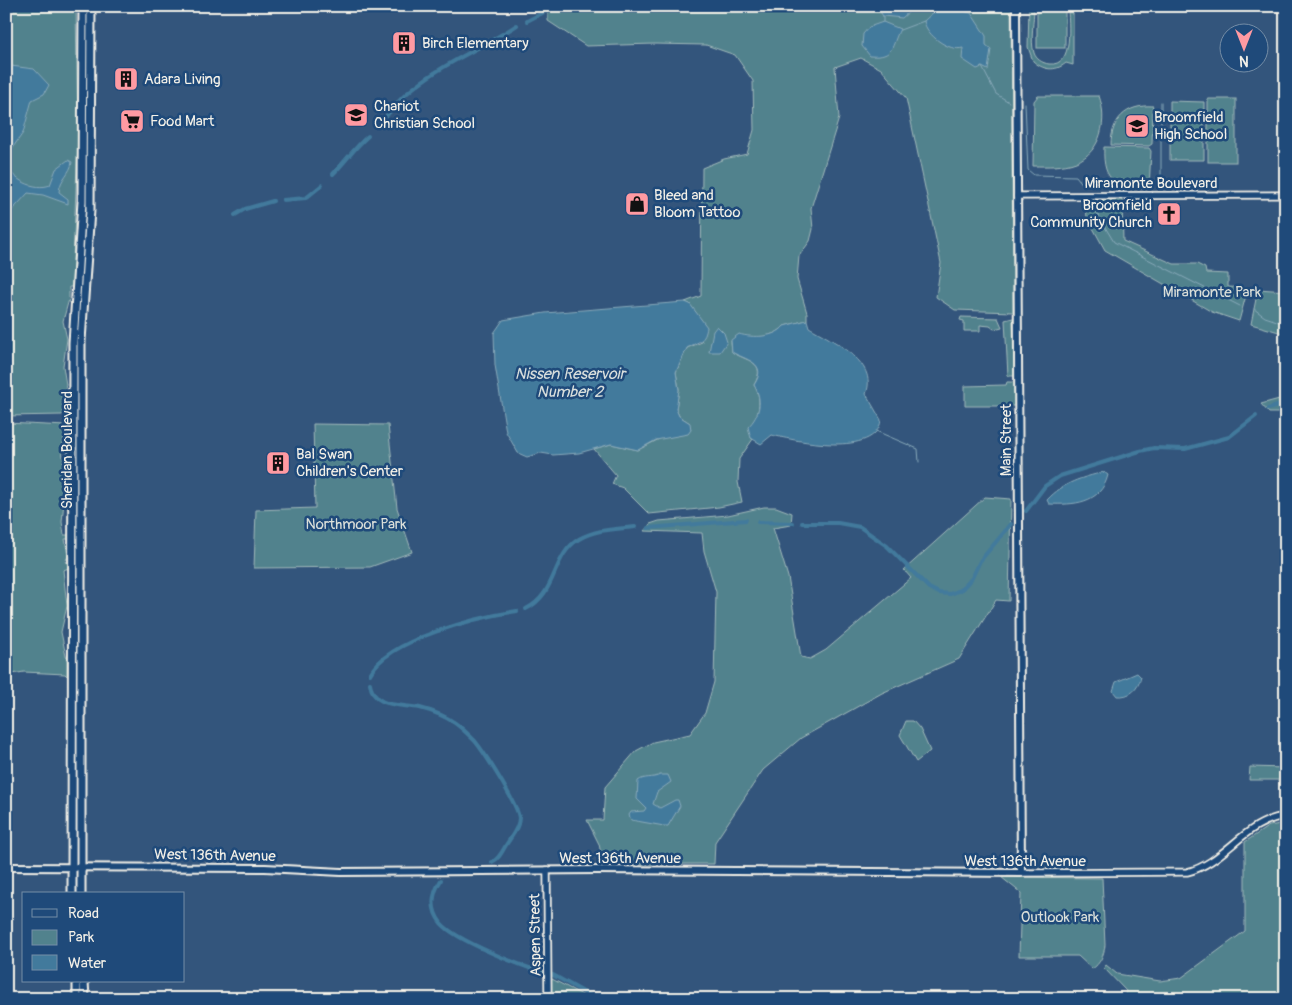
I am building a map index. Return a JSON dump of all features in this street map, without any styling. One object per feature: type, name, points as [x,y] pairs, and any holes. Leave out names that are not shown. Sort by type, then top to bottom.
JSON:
[{"type":"main road","name":"Sheridan Boulevard","points":[[72,892],[73,352],[82,192],[83,6]]},
{"type":"main road","name":"Sheridan Boulevard","points":[[80,892],[81,361],[90,210],[91,6]]},
{"type":"main road","name":"Main Street","points":[[1016,6],[1021,873]]},
{"type":"main road","name":"West 136th Avenue","points":[[6,866],[265,868],[341,872],[547,870],[1021,873]]},
{"type":"main road","points":[[77,982],[77,999]]},
{"type":"main road","points":[[84,982],[85,999]]},
{"type":"street","name":"Miramonte Boulevard","points":[[1017,196],[1286,195]]},
{"type":"street","name":"West 136th Avenue","points":[[1021,873],[1179,874],[1200,868],[1259,824],[1286,816]]},
{"type":"street","name":"Aspen Street","points":[[547,870],[548,999]]},
{"type":"green space","points":[[6,6],[76,6],[78,141],[72,287],[69,287],[69,299],[63,321],[67,339],[63,366],[66,385],[62,398],[65,411],[62,415],[6,416]]},
{"type":"green space","points":[[548,6],[1011,6],[1013,312],[955,310],[936,297],[941,263],[906,98],[881,69],[861,58],[835,67],[839,118],[811,208],[813,229],[810,241],[799,256],[797,279],[807,313],[807,320],[784,326],[767,336],[731,341],[732,352],[753,363],[757,366],[758,371],[758,377],[754,385],[759,398],[759,404],[751,438],[753,439],[739,459],[738,482],[742,502],[719,507],[649,514],[623,488],[612,484],[616,475],[594,449],[611,444],[638,450],[690,423],[679,416],[676,409],[679,389],[676,372],[687,348],[702,342],[690,304],[685,302],[701,296],[702,168],[724,159],[747,154],[754,130],[753,81],[735,55],[706,45],[586,46],[548,21]]},
{"type":"green space","points":[[1029,6],[1034,6],[1032,36],[1034,53],[1044,63],[1049,64],[1057,63],[1063,58],[1066,51],[1069,32],[1068,6],[1073,6],[1073,65],[1066,63],[1058,68],[1049,69],[1033,61],[1028,47]]},
{"type":"green space","points":[[1037,6],[1065,6],[1065,48],[1037,48]]},
{"type":"green space","points":[[1038,96],[1099,96],[1103,115],[1100,134],[1097,143],[1085,157],[1066,165],[1033,166],[1034,101]]},
{"type":"green space","points":[[1208,99],[1236,99],[1236,162],[1208,162]]},
{"type":"green space","points":[[1170,101],[1204,102],[1204,160],[1170,160]]},
{"type":"green space","points":[[1153,106],[1152,144],[1149,146],[1111,145],[1114,128],[1122,115],[1135,108]]},
{"type":"green space","points":[[1104,147],[1149,148],[1151,151],[1149,188],[1129,186],[1114,181],[1106,169]]},
{"type":"green space","name":"Miramonte Park","points":[[1122,200],[1123,241],[1174,264],[1197,264],[1205,268],[1206,273],[1228,274],[1228,287],[1248,288],[1239,321],[1212,312],[1105,250],[1087,217],[1085,201]]},
{"type":"green space","name":"Miramonte Park","points":[[1258,289],[1286,291],[1286,334],[1251,324]]},
{"type":"green space","points":[[961,317],[998,318],[1002,327],[994,329],[990,326],[980,325],[980,331],[964,331],[964,321],[960,320]]},
{"type":"green space","points":[[1013,318],[1015,376],[1008,376],[1005,320]]},
{"type":"green space","points":[[1007,382],[1015,382],[1015,406],[965,406],[965,386],[1006,385]]},
{"type":"green space","points":[[1283,398],[1286,399],[1286,413],[1269,413],[1261,404]]},
{"type":"green space","points":[[6,423],[66,426],[62,450],[66,480],[62,522],[64,535],[69,535],[69,539],[65,539],[68,556],[65,562],[69,564],[69,568],[63,570],[67,606],[61,632],[67,661],[67,676],[65,674],[24,672],[6,675]]},
{"type":"green space","name":"Northmoor Park","points":[[313,424],[388,425],[397,508],[412,552],[370,567],[254,568],[256,510],[315,508]]},
{"type":"green space","points":[[985,497],[1011,499],[1009,601],[996,600],[959,659],[882,693],[801,738],[763,770],[715,842],[714,864],[603,864],[599,844],[587,820],[603,820],[605,787],[636,751],[653,742],[690,734],[705,713],[714,682],[716,592],[704,551],[702,533],[644,531],[650,524],[659,521],[728,515],[764,507],[776,507],[792,513],[791,525],[773,528],[788,577],[801,657],[810,659],[826,650],[911,578],[904,570]]},
{"type":"green space","points":[[906,721],[913,721],[920,729],[930,751],[916,762],[900,735]]},
{"type":"green space","points":[[1250,767],[1286,768],[1286,780],[1249,780]]},
{"type":"green space","points":[[1286,823],[1286,999],[1125,999],[1126,991],[1104,968],[1106,965],[1117,974],[1160,981],[1181,978],[1245,931],[1245,842],[1269,826]]},
{"type":"green space","name":"Outlook Park","points":[[1001,877],[1102,878],[1105,945],[1103,956],[1097,965],[1092,969],[1078,956],[1019,956],[1021,893]]},
{"type":"green space","points":[[550,978],[590,999],[552,999]]},
{"type":"water","points":[[876,6],[924,6],[912,9],[902,18],[883,16]]},
{"type":"water","points":[[944,6],[971,13],[986,36],[986,45],[991,49],[988,70],[982,67],[977,69],[962,59],[963,48],[957,49],[945,45],[929,32],[924,21],[938,8]]},
{"type":"water","points":[[883,22],[900,29],[888,53],[870,56],[862,46],[863,34],[869,27]]},
{"type":"water","points":[[11,66],[34,69],[49,85],[44,94],[32,100],[23,133],[6,157],[6,72]]},
{"type":"water","points":[[68,160],[72,162],[71,166],[61,183],[59,192],[68,199],[68,204],[43,195],[28,193],[6,217],[6,163],[13,174],[24,183],[44,186],[50,185],[56,169]]},
{"type":"water","name":"Nissen Reservoir Number 2","points":[[685,302],[690,304],[707,327],[705,336],[687,348],[676,372],[679,390],[676,409],[679,416],[690,423],[691,430],[688,434],[656,440],[638,450],[611,444],[579,453],[553,455],[541,453],[527,457],[518,453],[506,432],[495,365],[494,333],[503,320],[545,313]]},
{"type":"water","points":[[807,320],[809,327],[851,353],[866,372],[868,382],[866,394],[881,420],[876,432],[866,439],[851,443],[834,444],[798,441],[772,435],[761,444],[751,438],[748,427],[758,412],[759,407],[759,396],[754,385],[759,371],[754,363],[732,352],[731,340],[739,334],[750,336],[769,335],[784,326]]},
{"type":"water","points":[[717,326],[724,333],[727,342],[720,352],[709,352],[713,331]]},
{"type":"water","points":[[1104,472],[1108,475],[1104,485],[1093,497],[1076,503],[1049,504],[1047,500],[1066,485]]},
{"type":"water","points":[[1137,673],[1141,677],[1136,689],[1130,694],[1117,696],[1113,691],[1116,682]]},
{"type":"water","points":[[660,775],[668,775],[671,782],[657,792],[653,804],[660,808],[678,800],[680,806],[668,826],[631,820],[629,815],[631,812],[644,811],[646,808],[637,799],[638,781]]},
{"type":"waterway","points":[[527,21],[556,6]]},
{"type":"waterway","points":[[883,16],[883,22]]},
{"type":"waterway","points":[[900,30],[924,21]]},
{"type":"waterway","points":[[380,124],[405,95],[431,75],[517,25]]},
{"type":"waterway","points":[[982,67],[996,94],[1009,102]]},
{"type":"waterway","points":[[1161,102],[1161,183]]},
{"type":"waterway","points":[[1025,103],[1028,170],[1034,175],[1076,176],[1084,186]]},
{"type":"waterway","points":[[333,174],[368,136]]},
{"type":"waterway","points":[[283,200],[306,198],[322,185]]},
{"type":"waterway","points":[[235,215],[245,209],[273,201]]},
{"type":"waterway","points":[[1093,207],[1114,242],[1240,306]]},
{"type":"waterway","points":[[1254,309],[1265,317],[1286,324]]},
{"type":"waterway","points":[[1268,409],[1280,405],[1286,407]]},
{"type":"waterway","points":[[1026,511],[1045,486],[1060,476],[1140,451],[1154,448],[1185,449],[1229,437],[1256,416]]},
{"type":"waterway","points":[[876,431],[918,449],[919,462]]},
{"type":"waterway","points":[[648,528],[746,520]]},
{"type":"waterway","points":[[758,522],[793,523]]},
{"type":"waterway","points":[[802,523],[838,523],[860,527],[887,546],[929,588],[939,593],[950,594],[961,590],[972,578],[980,561],[1011,524]]},
{"type":"waterway","points":[[526,609],[544,594],[563,555],[579,539],[599,531],[635,527]]},
{"type":"waterway","points":[[370,674],[380,661],[414,640],[459,624],[517,611]]},
{"type":"waterway","points":[[370,683],[372,691],[382,701],[389,704],[425,709],[451,720],[475,741],[486,756],[507,791],[519,818],[518,825],[500,855],[492,862]]},
{"type":"waterway","points":[[441,880],[434,896],[435,912],[441,923],[474,945],[543,973]]},
{"type":"waterway","points":[[553,975],[596,999]]},
{"type":"place","name":"Birch Elementary","points":[[404,43]]},
{"type":"place","name":"Adara Living","points":[[126,79]]},
{"type":"place","name":"Chariot Christian School","points":[[356,115]]},
{"type":"place","name":"Food Mart","points":[[132,121]]},
{"type":"place","name":"Broomfield High School","points":[[1137,126]]},
{"type":"place","name":"Bleed and Bloom Tattoo","points":[[637,204]]},
{"type":"place","name":"Broomfield Community Church","points":[[1169,214]]},
{"type":"place","name":"Bal Swan Children's Center","points":[[278,463]]}]
